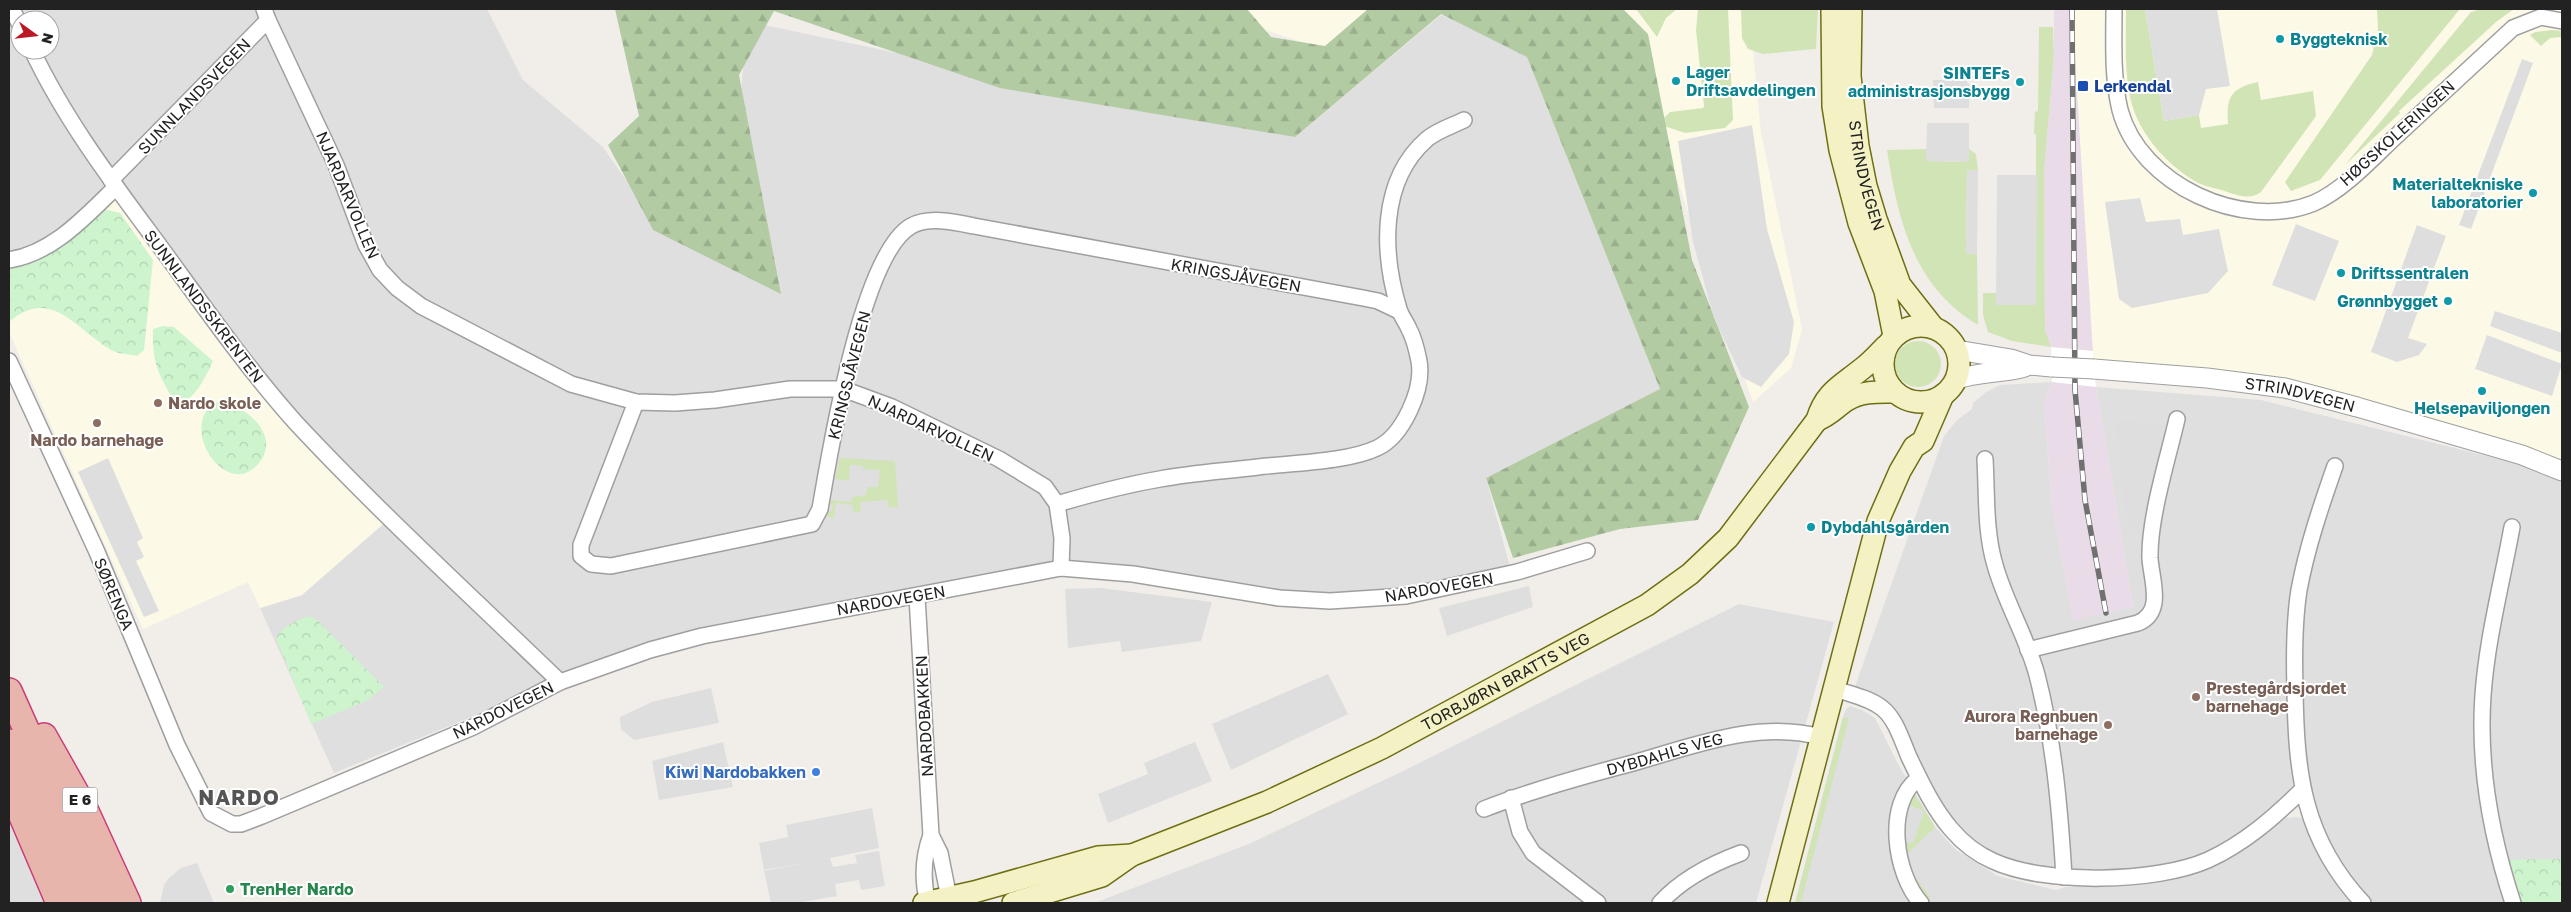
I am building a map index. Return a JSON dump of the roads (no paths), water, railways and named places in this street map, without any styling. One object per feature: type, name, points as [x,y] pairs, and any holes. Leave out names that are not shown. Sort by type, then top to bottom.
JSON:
[{"type":"highway","name":"E 6","points":[[13,699],[104,903]]},
{"type":"highway","name":"E 6","points":[[13,699],[39,726],[55,754],[84,807],[128,903]]},
{"type":"highway","name":"E 6","points":[[9,742],[82,903]]},
{"type":"highway","points":[[9,786],[59,903]]},
{"type":"main road","name":"STRINDVEGEN","points":[[1832,9],[1831,63],[1838,143],[1859,223],[1885,291],[1890,341]]},
{"type":"main road","name":"STRINDVEGEN","points":[[1851,9],[1850,76],[1858,146],[1866,186],[1900,285],[1933,327]]},
{"type":"main road","points":[[1778,903],[1878,521],[1900,471],[1914,447],[1923,441],[1949,388],[1959,362],[1957,350],[1943,332],[1933,327],[1911,326],[1890,341],[1882,359],[1883,372],[1894,392],[1915,402],[1935,400],[1949,388]]},
{"type":"main road","name":"TORBJØRN BRATTS VEG","points":[[1013,903],[1102,876],[1132,855],[1250,809],[1382,748],[1647,605],[1690,574],[1728,538],[1816,420],[1821,405],[1836,387],[1864,368],[1890,341]]},
{"type":"main road","name":"TORBJØRN BRATTS VEG","points":[[1816,420],[1827,416],[1847,400],[1860,394],[1894,392]]},
{"type":"main road","points":[[1914,447],[1915,402]]},
{"type":"main road","name":"TORBJØRN BRATTS VEG","points":[[935,902],[1098,857],[1132,855]]},
{"type":"street","name":"HØGSKOLERINGEN","points":[[2114,9],[2114,63],[2120,111],[2140,150],[2178,186],[2228,207],[2266,211],[2315,202],[2349,179],[2513,28],[2541,17],[2562,21]]},
{"type":"street","name":"SUNNLANDSVEGEN","points":[[9,260],[34,253],[63,236],[114,184],[266,15]]},
{"type":"street","name":"NJARDARVOLLEN","points":[[266,15],[336,165],[366,245],[380,270],[397,288],[421,306],[572,384],[636,402],[675,403],[715,400],[790,389],[843,389],[892,407],[999,459],[1046,487],[1057,504],[1062,538],[1061,568]]},
{"type":"street","name":"SUNNLANDSSKRENTEN","points":[[37,60],[48,84],[114,184],[259,379],[297,423],[560,682]]},
{"type":"street","points":[[1057,504],[1111,489],[1161,479],[1344,457],[1378,448],[1403,425],[1418,394],[1420,362],[1410,331],[1399,311],[1388,256],[1387,229],[1393,198],[1407,166],[1428,138],[1464,120]]},
{"type":"street","name":"KRINGSJÅVEGEN","points":[[636,402],[581,545],[581,556],[591,564],[611,566],[812,524],[820,509],[843,389],[863,311],[878,274],[897,239],[911,226],[926,222],[974,226],[1364,298],[1389,305],[1399,311]]},
{"type":"street","name":"STRINDVEGEN","points":[[1957,350],[2011,359],[2028,365],[2094,368],[2207,378],[2284,388],[2522,455],[2562,471]]},
{"type":"street","name":"SØRENGA","points":[[9,362],[97,552],[177,745],[211,813],[224,821]]},
{"type":"street","name":"STRINDVEGEN","points":[[1949,388],[1968,375],[2011,371],[2028,365]]},
{"type":"street","points":[[2028,650],[2138,622],[2150,614],[2154,604],[2150,557],[2152,532],[2178,419]]},
{"type":"street","points":[[1985,459],[1989,532],[1995,565],[2036,671],[2050,733],[2057,782],[2064,877]]},
{"type":"street","points":[[2335,466],[2313,530],[2299,591],[2294,658],[2296,738],[2302,790],[2308,813],[2328,858],[2344,883],[2363,903]]},
{"type":"street","points":[[2512,527],[2488,660],[2483,732],[2485,784],[2493,835],[2513,903]]},
{"type":"street","name":"NARDOVEGEN","points":[[224,821],[241,824],[262,816],[473,727],[560,682],[650,650],[702,636],[835,610],[917,597],[1061,568],[1133,574],[1279,598],[1330,601],[1406,596],[1518,572],[1588,551]]},
{"type":"street","name":"NARDOBAKKEN","points":[[917,597],[931,835],[925,852],[924,880],[935,902]]},
{"type":"street","points":[[1833,688],[1869,701],[1884,710],[1894,724],[1919,778],[1951,828],[1984,857],[2024,871],[2064,877],[2127,876],[2180,870],[2208,860],[2245,841],[2302,790]]},
{"type":"street","name":"DYBDAHLS VEG","points":[[1484,809],[1511,798],[1730,736],[1778,732],[1820,737]]},
{"type":"street","points":[[1919,778],[1911,784],[1907,792],[1898,835],[1901,868],[1913,894],[1921,903]]},
{"type":"street","points":[[1511,798],[1520,832],[1533,853],[1598,903]]},
{"type":"street","name":"NARDOBAKKEN","points":[[931,835],[940,853],[935,902]]},
{"type":"street","points":[[1660,903],[1680,885],[1700,871],[1741,853]]},
{"type":"railway","points":[[2072,9],[2075,390],[2085,500],[2106,613]]},
{"type":"place","name":"Byggteknisk","points":[[2280,39]]},
{"type":"place","name":"Lager Driftsavdelingen","points":[[1676,81]]},
{"type":"place","name":"SINTEFs administrasjonsbygg","points":[[2020,82]]},
{"type":"place","name":"Lerkendal","points":[[2083,86]]},
{"type":"place","name":"Materialtekniske laboratorier","points":[[2533,193]]},
{"type":"place","name":"Driftssentralen","points":[[2341,273]]},
{"type":"place","name":"Grønnbygget","points":[[2448,301]]},
{"type":"place","name":"Helsepaviljongen","points":[[2482,391]]},
{"type":"place","name":"Nardo skole","points":[[158,403]]},
{"type":"place","name":"Nardo barnehage","points":[[97,423]]},
{"type":"place","name":"Dybdahlsgården","points":[[1811,527]]},
{"type":"place","name":"Prestegårdsjordet barnehage","points":[[2196,697]]},
{"type":"place","name":"Aurora Regnbuen barnehage","points":[[2108,725]]},
{"type":"place","name":"Kiwi Nardobakken","points":[[816,772]]},
{"type":"place","name":"TrenHer Nardo","points":[[230,889]]},
{"type":"district","name":"NARDO","points":[[239,798]]}]
